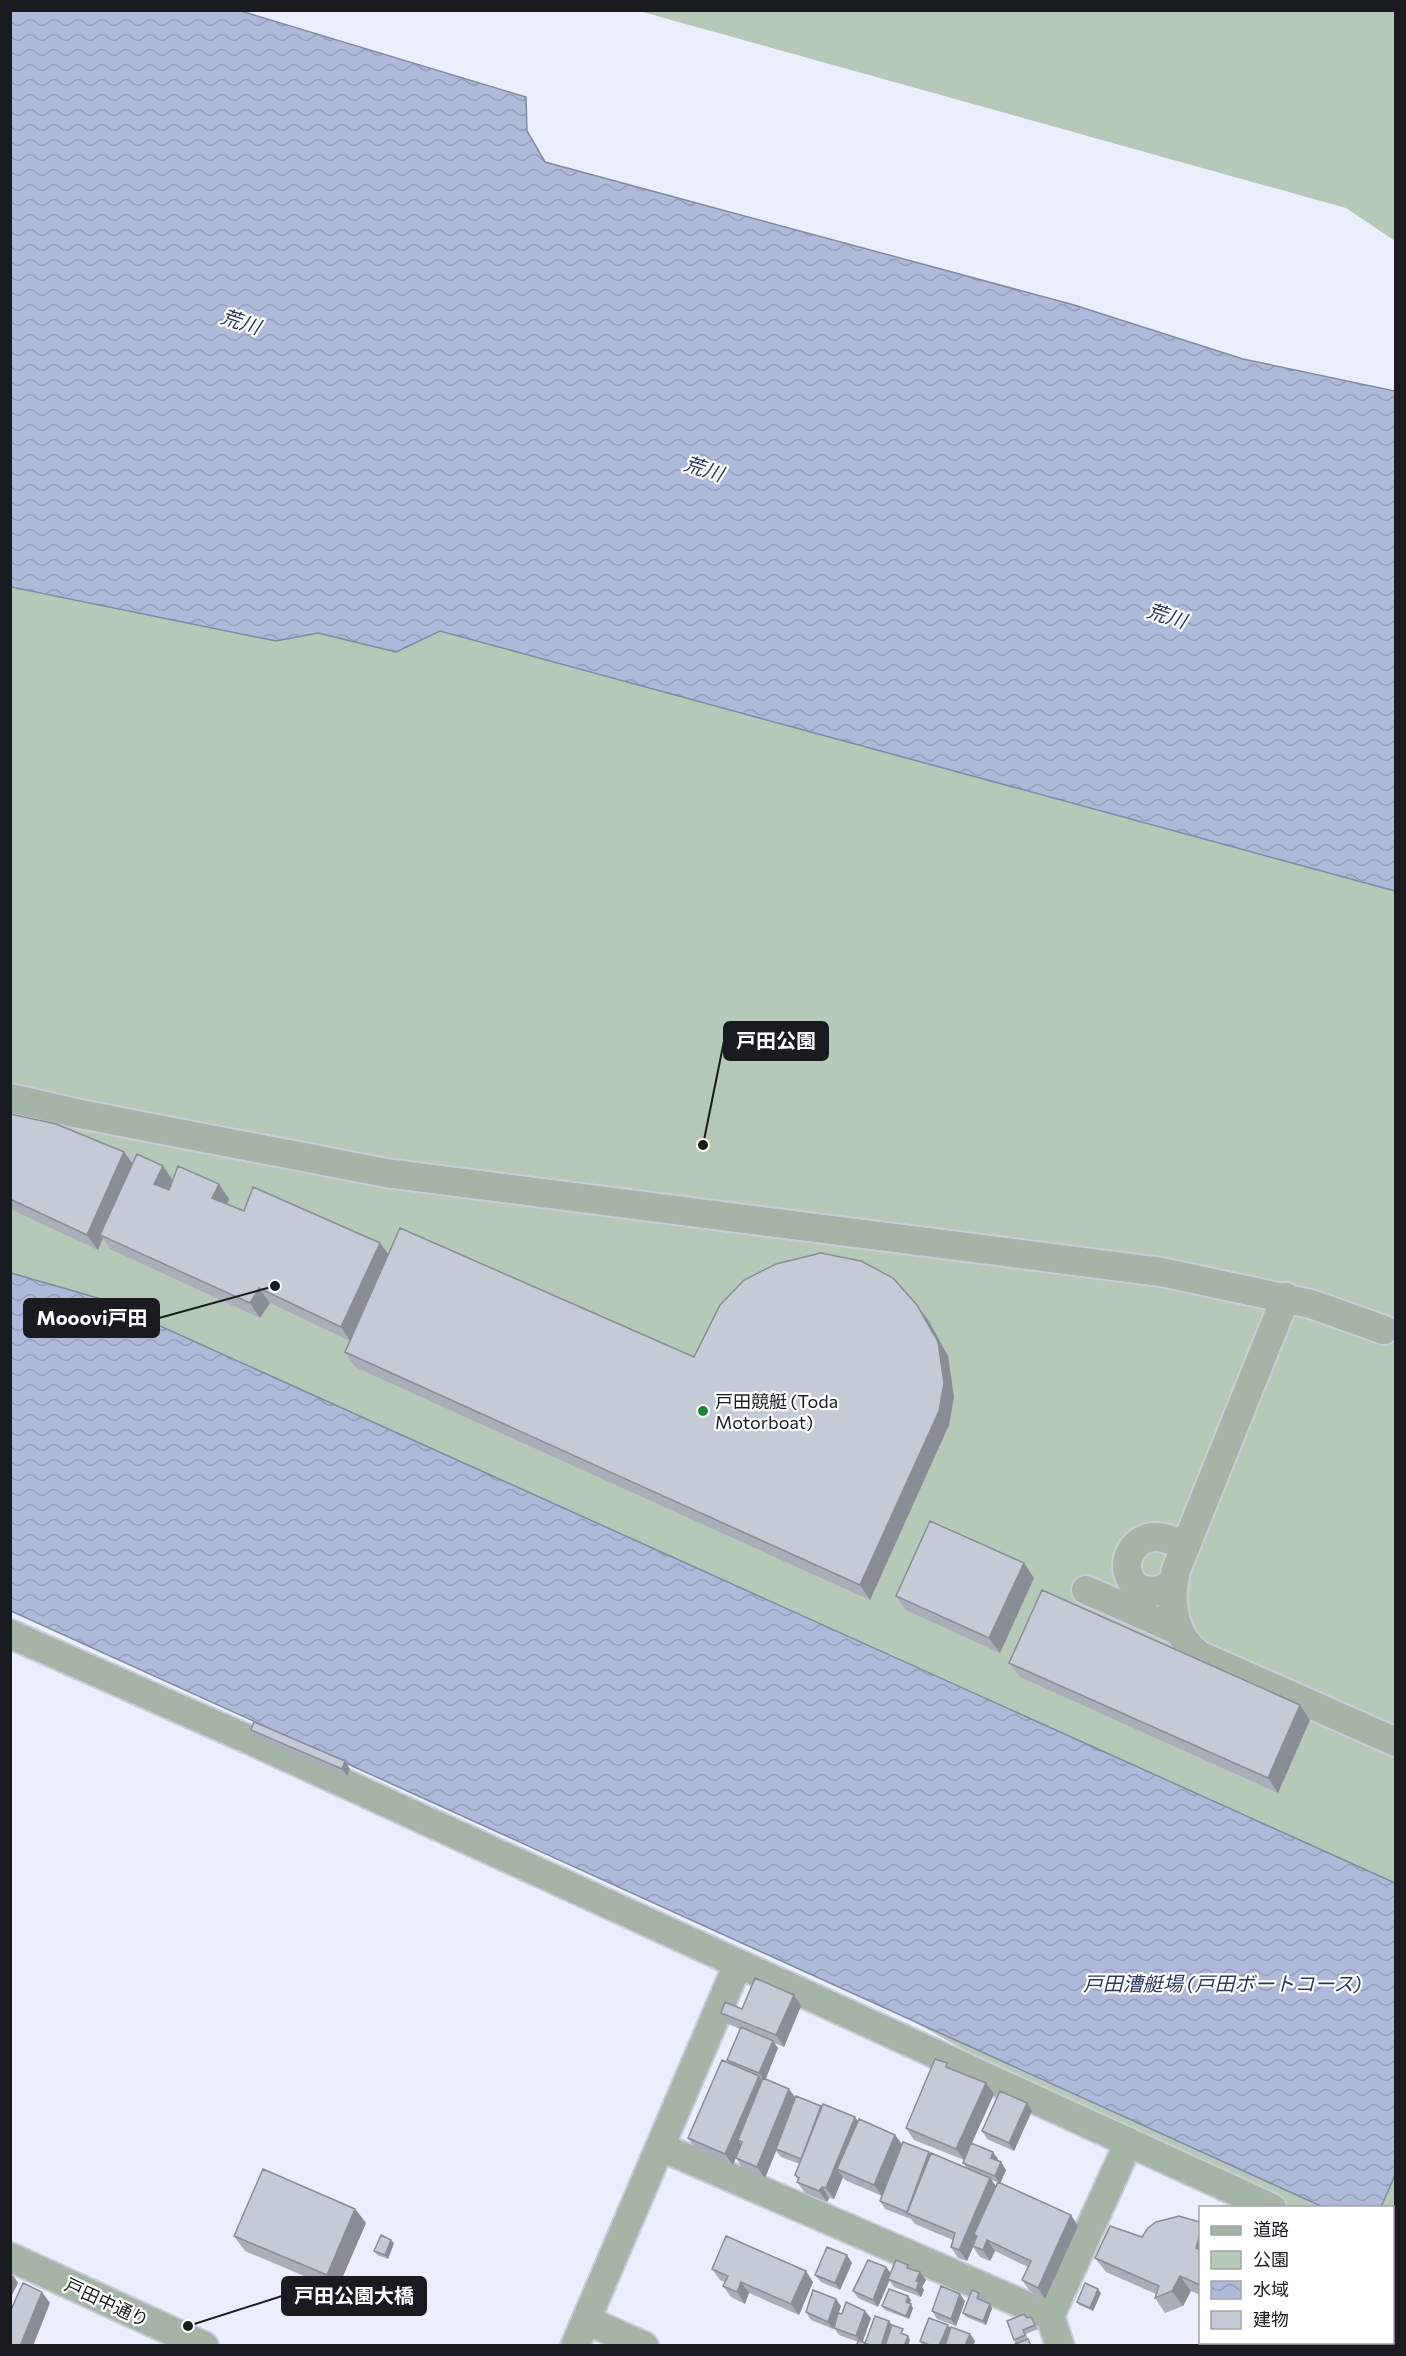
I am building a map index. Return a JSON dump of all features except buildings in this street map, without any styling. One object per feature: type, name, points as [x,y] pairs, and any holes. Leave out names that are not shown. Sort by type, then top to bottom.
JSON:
[{"type":"street","points":[[10,1098],[92,1117],[386,1173],[1161,1272],[1286,1297],[1336,1311],[1384,1330]]},
{"type":"street","points":[[1286,1297],[1186,1546],[1173,1584],[1173,1608],[1179,1631],[1191,1649],[1199,1655],[1395,1742]]},
{"type":"street","points":[[1173,1584],[1158,1591],[1141,1590],[1130,1579],[1126,1562],[1137,1543],[1145,1539],[1164,1537],[1186,1546]]},
{"type":"street","points":[[1086,1590],[1179,1631]]},
{"type":"street","points":[[10,1634],[250,1740],[1268,2206]]},
{"type":"street","points":[[575,2346],[662,2147],[738,1964]]},
{"type":"street","points":[[1060,2346],[1050,2316],[1129,2142]]},
{"type":"street","points":[[662,2147],[1050,2316]]},
{"type":"street","name":"戸田中通り","points":[[10,2257],[158,2336],[204,2346]]},
{"type":"street","points":[[586,2320],[644,2346]]},
{"type":"street","points":[[1386,2345],[1395,2344]]},
{"type":"green space","points":[[639,11],[1395,11],[1395,241],[1346,208]]},
{"type":"green space","points":[[11,269],[1395,699],[1395,2345],[1394,2206],[1270,2206],[1129,2142],[907,2018],[11,1592]]},
{"type":"water","name":"荒川","points":[[10,11],[241,11],[526,97],[527,131],[545,162],[1074,305],[1243,359],[1395,391],[1395,891],[440,631],[396,652],[318,633],[276,641],[11,587]]},
{"type":"water","name":"戸田漕艇場 (戸田ボートコース)","points":[[11,1273],[98,1298],[1395,1883],[1395,2175],[1381,2206],[1321,2206],[11,1611]]},
{"type":"place","name":"戸田公園","points":[[703,1145]]},
{"type":"place","name":"Mooovi戸田","points":[[275,1286]]},
{"type":"place","name":"戸田競艇 (Toda Motorboat)","points":[[703,1411]]},
{"type":"place","name":"戸田公園大橋","points":[[188,2326]]}]
